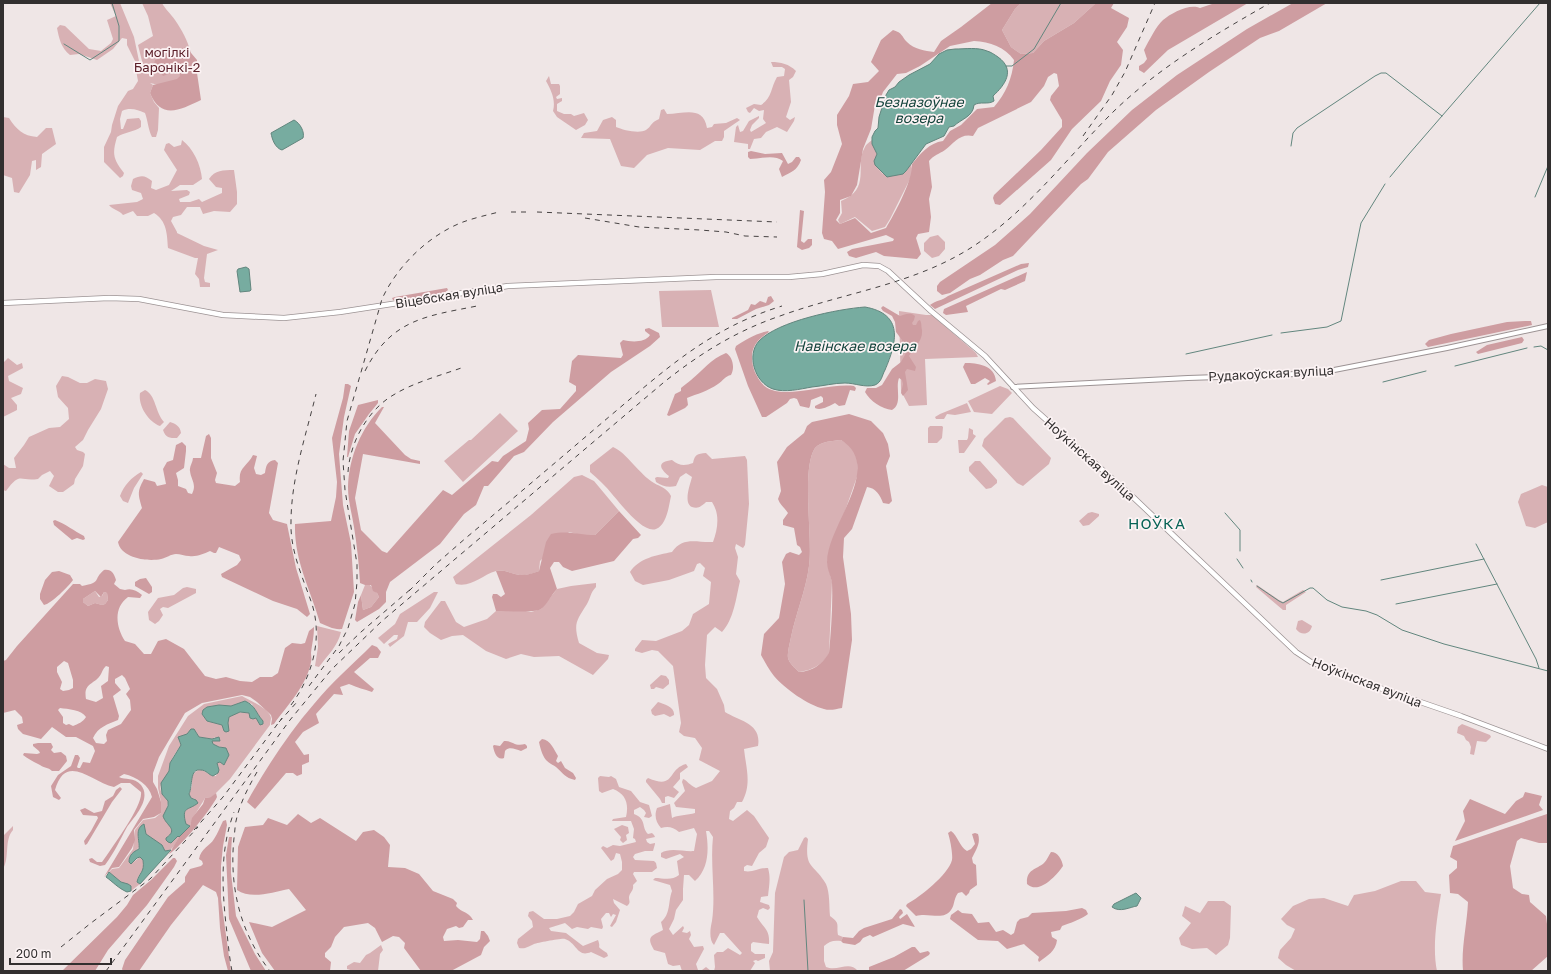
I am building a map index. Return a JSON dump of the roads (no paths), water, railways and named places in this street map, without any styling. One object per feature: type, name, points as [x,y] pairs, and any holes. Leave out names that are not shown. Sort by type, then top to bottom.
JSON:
[{"type":"main road","name":"Ноўкінская вуліца","points":[[782,276],[822,274],[863,264],[884,268],[931,311],[985,356],[1033,408],[1134,498],[1281,639],[1311,662],[1348,678],[1460,716],[1548,749]]},
{"type":"main road","name":"Віцебская вуліца","points":[[3,303],[109,298],[139,299],[223,315],[284,318],[340,312],[494,287],[558,283],[782,276]]},
{"type":"street","name":"Рудакоўская вуліца","points":[[1013,387],[1282,375],[1329,371],[1361,366],[1526,332],[1548,326]]},
{"type":"water","name":"Безназоўнае возера","points":[[980,49],[996,55],[1006,67],[1007,77],[1005,82],[993,96],[994,101],[974,105],[969,115],[954,126],[949,127],[944,136],[926,144],[903,174],[887,177],[875,165],[874,161],[877,154],[872,144],[872,137],[878,128],[879,117],[886,95],[889,90],[895,87],[899,82],[930,64],[939,54],[947,50]]},
{"type":"water","points":[[294,120],[302,128],[303,138],[282,150],[274,143],[271,133]]},
{"type":"water","points":[[246,267],[249,269],[251,290],[240,292],[237,271],[238,269]]},
{"type":"water","name":"Навінскае возера","points":[[865,307],[878,311],[886,316],[892,323],[894,331],[894,340],[889,360],[882,378],[877,384],[868,386],[841,383],[782,391],[773,389],[761,381],[754,368],[753,354],[759,341],[768,334],[809,317],[840,310]]},
{"type":"water","points":[[245,701],[253,707],[263,721],[263,724],[260,725],[256,718],[250,718],[249,713],[240,712],[229,717],[229,731],[226,732],[224,731],[222,725],[207,721],[202,714],[203,710],[207,707],[219,705],[231,706]]},
{"type":"water","points":[[191,729],[194,729],[199,737],[212,739],[219,737],[220,741],[212,741],[213,744],[226,748],[229,755],[224,765],[220,762],[217,763],[219,770],[218,773],[213,776],[203,770],[197,770],[193,775],[189,794],[191,798],[196,800],[198,803],[186,810],[184,814],[186,824],[190,826],[171,843],[166,840],[172,830],[163,816],[168,806],[168,801],[162,794],[161,783],[169,771],[170,763],[181,745],[178,737],[187,734]]},
{"type":"water","points":[[144,824],[146,834],[162,845],[165,851],[171,850],[140,884],[137,882],[143,870],[143,860],[140,857],[131,864],[129,862],[132,854],[139,849],[138,832]]},
{"type":"water","points":[[109,872],[121,882],[131,886],[131,891],[127,892],[118,887],[106,877]]},
{"type":"water","points":[[1136,893],[1141,898],[1137,906],[1122,910],[1112,907],[1114,904]]},
{"type":"waterway","points":[[64,44],[90,60],[119,41],[119,26],[112,3]]},
{"type":"waterway","points":[[1006,66],[1012,66],[1034,49],[1061,3]]},
{"type":"waterway","points":[[1390,177],[1540,3]]},
{"type":"waterway","points":[[1291,146],[1293,133],[1297,128],[1381,73],[1386,73],[1442,116]]},
{"type":"waterway","points":[[1535,197],[1548,166]]},
{"type":"waterway","points":[[1281,333],[1327,327],[1341,321],[1361,223],[1385,184]]},
{"type":"waterway","points":[[1186,354],[1272,335]]},
{"type":"waterway","points":[[1534,347],[1541,346],[1548,350]]},
{"type":"waterway","points":[[1455,366],[1527,348]]},
{"type":"waterway","points":[[1383,382],[1426,371]]},
{"type":"waterway","points":[[1225,513],[1240,530],[1240,551]]},
{"type":"waterway","points":[[1476,544],[1536,659],[1539,668]]},
{"type":"waterway","points":[[1237,559],[1243,568]]},
{"type":"waterway","points":[[1381,580],[1484,559]]},
{"type":"waterway","points":[[1396,604],[1497,584]]},
{"type":"waterway","points":[[1257,586],[1283,603],[1310,588],[1313,588],[1327,600],[1342,607],[1366,611],[1377,615],[1402,630],[1444,644],[1548,671]]},
{"type":"waterway","points":[[804,900],[808,971]]},
{"type":"railway","points":[[1083,136],[1112,95],[1125,72],[1155,3]]},
{"type":"railway","points":[[106,971],[290,720],[332,669],[382,621],[663,383],[690,362],[718,344],[748,329],[804,308],[900,280],[947,261],[969,249],[1008,220],[1044,186],[1112,113],[1148,81],[1187,53],[1270,3]]},
{"type":"railway","points":[[309,686],[339,646],[348,628],[355,604],[357,564],[345,490],[343,461],[347,421],[382,299],[396,275],[426,243],[463,222],[499,212]]},
{"type":"railway","points":[[511,212],[529,212]]},
{"type":"railway","points":[[537,212],[777,222]]},
{"type":"railway","points":[[585,218],[639,227],[700,230],[726,232],[745,236],[777,237]]},
{"type":"railway","points":[[365,371],[375,354],[386,340],[399,330],[426,317],[477,306]]},
{"type":"railway","points":[[409,591],[436,564],[467,537],[670,366],[711,338],[733,326],[756,315],[782,306]]},
{"type":"railway","points":[[348,472],[352,449],[362,427],[385,400],[420,382],[464,367]]},
{"type":"railway","points":[[291,705],[305,682],[310,670],[316,644],[315,617],[295,554],[291,533],[292,506],[296,473],[316,394]]},
{"type":"railway","points":[[339,653],[412,588]]},
{"type":"railway","points":[[279,722],[297,702]]},
{"type":"railway","points":[[194,830],[223,797],[282,718]]},
{"type":"railway","points":[[257,772],[243,799],[236,819],[233,874],[235,891],[244,925],[251,941],[270,971]]},
{"type":"railway","points":[[232,971],[225,911],[223,868],[226,840],[234,812]]},
{"type":"railway","points":[[61,947],[150,879],[198,827]]},
{"type":"district","name":"НОЎКА","points":[[1157,524]]},
{"type":"park label","name":"могілкі Баронікі-2","points":[[167,60]]}]
